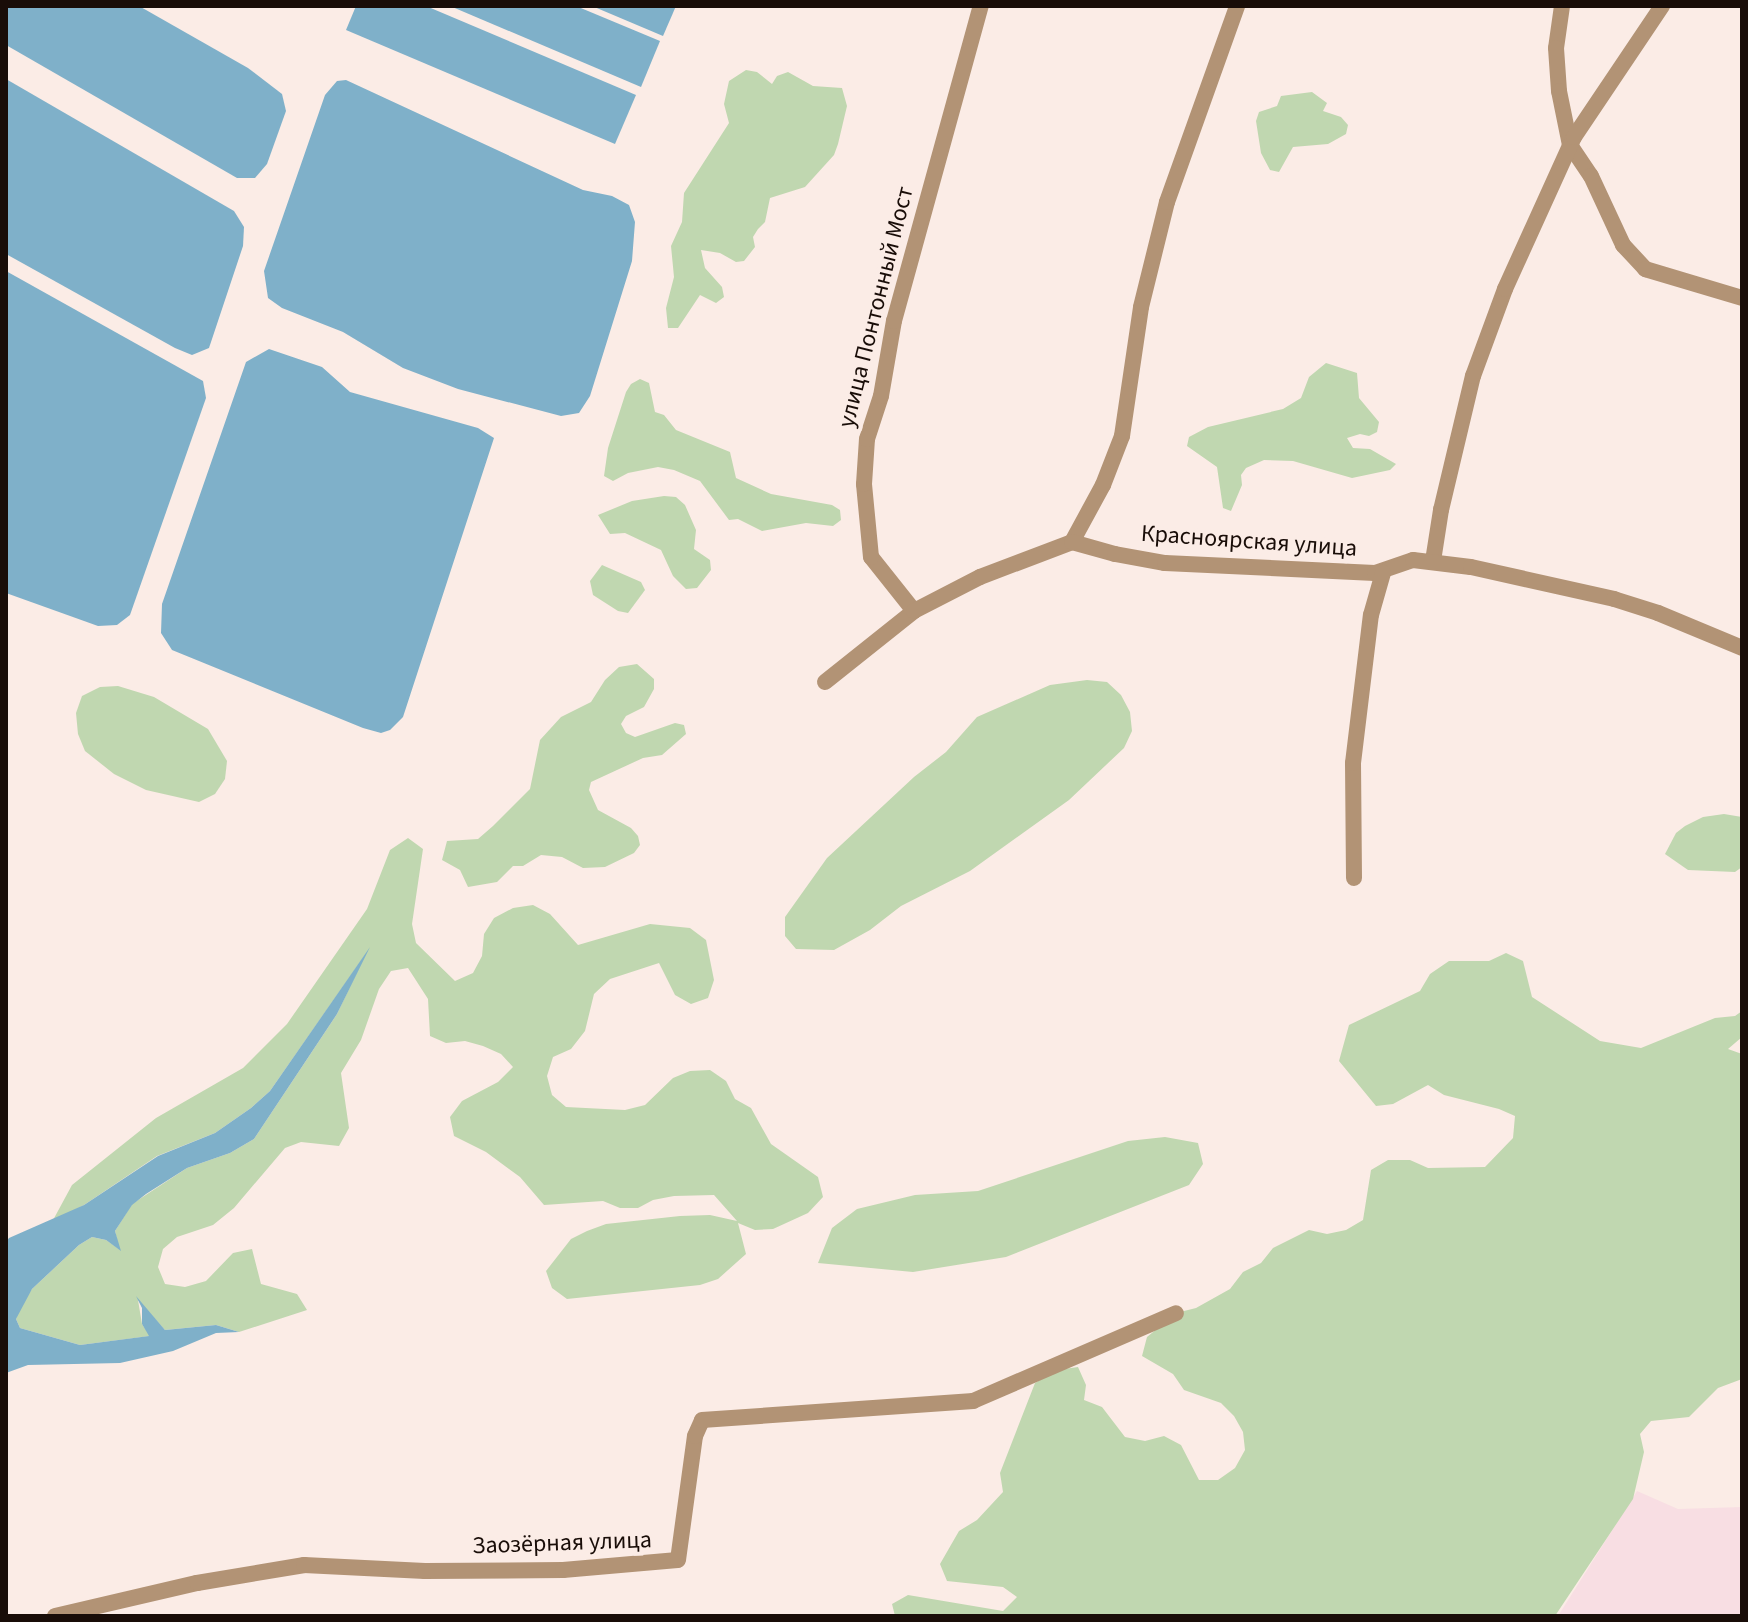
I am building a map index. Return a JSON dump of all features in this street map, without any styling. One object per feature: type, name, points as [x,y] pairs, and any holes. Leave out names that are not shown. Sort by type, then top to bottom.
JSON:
[{"type":"street","name":"улица Понтонный Мост","points":[[914,611],[871,557],[864,484],[867,439],[881,396],[894,321],[981,6]]},
{"type":"street","points":[[825,682],[914,611],[980,577],[1072,542],[1103,485],[1122,436],[1141,307],[1167,202],[1237,6]]},
{"type":"street","points":[[1562,6],[1556,48],[1559,91],[1570,145],[1591,176],[1632,259],[1665,277],[1742,298]]},
{"type":"street","points":[[1433,561],[1441,510],[1476,366],[1505,289],[1570,145],[1662,6]]},
{"type":"street","name":"Красноярская улица","points":[[1072,542],[1165,563],[1383,573],[1395,564],[1433,561],[1614,599],[1658,613],[1742,648]]},
{"type":"street","points":[[1354,878],[1353,763],[1369,629],[1383,573]]},
{"type":"street","name":"Заозёрная улица","points":[[55,1616],[197,1583],[304,1565],[425,1571],[563,1570],[678,1560],[695,1436],[702,1420],[973,1401],[1176,1313]]},
{"type":"shaded area","points":[[1637,1491],[1678,1509],[1742,1507],[1742,1616],[1558,1616]]},
{"type":"green space","points":[[746,70],[757,72],[772,84],[777,76],[788,72],[813,86],[842,88],[847,106],[838,144],[834,155],[805,187],[770,198],[765,222],[753,237],[755,247],[744,261],[736,262],[720,253],[701,250],[705,268],[722,287],[724,297],[716,303],[700,295],[678,328],[668,328],[666,308],[674,277],[671,246],[682,222],[684,193],[729,123],[724,104],[729,81]]},
{"type":"green space","points":[[1312,92],[1327,103],[1323,111],[1341,117],[1348,125],[1346,134],[1328,144],[1293,147],[1279,172],[1270,170],[1261,153],[1256,121],[1259,112],[1277,106],[1281,96]]},
{"type":"green space","points":[[1326,363],[1357,373],[1359,398],[1379,422],[1377,432],[1369,436],[1360,434],[1347,438],[1353,448],[1370,449],[1396,464],[1390,470],[1352,478],[1293,461],[1264,460],[1246,468],[1241,475],[1242,485],[1231,511],[1223,508],[1217,467],[1187,446],[1189,437],[1208,427],[1283,409],[1301,398],[1309,377]]},
{"type":"green space","points":[[640,379],[649,383],[655,412],[664,415],[676,430],[730,452],[736,478],[771,494],[832,505],[840,510],[841,520],[833,526],[806,523],[762,531],[738,519],[729,520],[700,481],[674,470],[658,467],[628,473],[613,481],[604,476],[608,448],[626,392],[631,384]]},
{"type":"green space","points":[[676,497],[685,505],[696,530],[694,549],[710,560],[711,570],[697,588],[686,589],[673,576],[661,550],[625,533],[610,534],[598,515],[632,501]]},
{"type":"green space","points":[[602,565],[641,582],[645,590],[628,613],[618,611],[593,595],[590,581]]},
{"type":"green space","points":[[637,664],[654,679],[654,689],[644,707],[626,716],[621,724],[626,733],[635,737],[675,723],[684,725],[686,734],[662,755],[643,758],[591,782],[589,790],[598,810],[631,828],[638,836],[640,845],[634,853],[605,867],[583,868],[562,857],[541,855],[523,866],[513,866],[497,882],[468,887],[460,870],[442,860],[447,841],[478,839],[493,826],[530,789],[540,740],[561,717],[591,702],[605,680],[619,667]]},
{"type":"green space","points":[[1087,680],[1107,682],[1121,695],[1130,712],[1132,731],[1124,748],[1069,800],[970,871],[901,906],[870,930],[834,950],[796,949],[785,936],[785,917],[827,858],[914,777],[946,752],[977,717],[1050,685]]},
{"type":"green space","points":[[118,686],[154,697],[208,729],[227,761],[225,779],[215,794],[199,802],[146,790],[114,774],[85,751],[78,734],[76,713],[82,696],[100,687]]},
{"type":"green space","points":[[1724,814],[1742,817],[1742,867],[1735,872],[1688,870],[1665,854],[1676,833],[1685,826],[1703,817]]},
{"type":"green space","points":[[408,838],[423,849],[412,924],[416,943],[455,981],[473,973],[482,956],[484,934],[494,918],[513,908],[533,905],[550,914],[578,945],[650,924],[690,928],[706,940],[714,980],[708,998],[691,1004],[675,995],[659,963],[610,979],[594,994],[585,1031],[571,1049],[553,1057],[547,1076],[552,1095],[566,1107],[625,1110],[645,1105],[673,1078],[690,1071],[710,1070],[726,1081],[735,1099],[751,1108],[771,1144],[818,1177],[823,1197],[808,1213],[773,1229],[755,1230],[738,1223],[746,1254],[718,1279],[700,1285],[567,1299],[552,1288],[546,1271],[571,1239],[587,1231],[606,1224],[680,1216],[710,1215],[737,1221],[714,1195],[674,1196],[653,1200],[638,1208],[620,1208],[603,1201],[544,1205],[520,1177],[486,1152],[454,1136],[450,1117],[462,1101],[498,1082],[513,1067],[501,1054],[483,1046],[465,1041],[446,1043],[430,1036],[428,999],[408,968],[391,971],[379,989],[361,1040],[341,1073],[349,1128],[339,1146],[301,1142],[285,1148],[234,1208],[213,1225],[177,1237],[163,1249],[158,1267],[165,1284],[185,1287],[206,1281],[233,1253],[252,1249],[261,1284],[297,1294],[307,1310],[239,1332],[216,1325],[165,1330],[138,1300],[142,1324],[150,1336],[80,1345],[20,1328],[16,1319],[20,1305],[32,1289],[79,1245],[92,1237],[106,1240],[119,1249],[115,1231],[132,1204],[187,1168],[230,1153],[254,1139],[337,1014],[365,955],[270,1091],[251,1108],[215,1133],[157,1156],[84,1205],[52,1222],[72,1185],[156,1118],[243,1068],[287,1024],[367,909],[390,850]]},
{"type":"green space","points":[[1506,953],[1523,961],[1532,997],[1600,1041],[1641,1048],[1715,1018],[1735,1016],[1742,1011],[1742,1037],[1728,1049],[1742,1054],[1742,1379],[1718,1388],[1689,1417],[1651,1421],[1640,1434],[1644,1452],[1633,1499],[1555,1616],[895,1616],[892,1604],[908,1595],[1003,1611],[1017,1597],[1003,1587],[947,1581],[940,1564],[959,1531],[977,1520],[1003,1492],[1000,1473],[1035,1383],[1057,1370],[1078,1367],[1086,1385],[1084,1400],[1102,1407],[1125,1437],[1145,1441],[1164,1436],[1181,1445],[1199,1480],[1218,1480],[1235,1468],[1245,1450],[1243,1432],[1234,1416],[1221,1403],[1184,1390],[1173,1374],[1142,1356],[1147,1337],[1176,1313],[1196,1308],[1230,1289],[1243,1272],[1261,1263],[1273,1248],[1309,1230],[1327,1234],[1346,1230],[1363,1220],[1371,1170],[1388,1160],[1410,1160],[1428,1168],[1485,1167],[1513,1138],[1515,1116],[1444,1095],[1428,1085],[1393,1104],[1376,1106],[1339,1061],[1349,1025],[1420,991],[1430,974],[1449,961],[1489,961]]},
{"type":"green space","points":[[1165,1137],[1198,1143],[1203,1164],[1189,1185],[1006,1257],[913,1272],[818,1263],[832,1228],[857,1209],[915,1195],[978,1191],[1128,1141]]},
{"type":"water","points":[[6,6],[139,6],[248,68],[282,94],[286,111],[267,164],[255,178],[237,178],[6,45]]},
{"type":"water","points":[[356,6],[426,6],[636,95],[615,144],[346,30]]},
{"type":"water","points":[[450,6],[576,6],[660,41],[641,87]]},
{"type":"water","points":[[592,6],[676,6],[663,36]]},
{"type":"water","points":[[6,79],[234,211],[244,227],[243,246],[209,348],[192,355],[175,348],[6,254]]},
{"type":"water","points":[[346,80],[583,190],[612,196],[629,205],[635,222],[632,261],[590,396],[579,413],[561,416],[458,389],[403,368],[343,332],[282,308],[268,298],[264,271],[325,95],[337,81]]},
{"type":"water","points":[[6,271],[203,381],[206,398],[130,615],[117,625],[98,626],[6,593]]},
{"type":"water","points":[[269,349],[322,367],[350,392],[478,428],[494,438],[403,717],[390,730],[381,733],[172,650],[161,633],[162,604],[246,362]]},
{"type":"water","points":[[370,947],[337,1014],[254,1139],[230,1153],[187,1168],[146,1194],[132,1205],[115,1231],[121,1251],[106,1240],[92,1237],[79,1245],[32,1289],[16,1319],[20,1328],[80,1345],[149,1336],[142,1324],[142,1308],[136,1296],[165,1330],[216,1325],[239,1332],[216,1333],[173,1351],[120,1363],[28,1365],[6,1373],[6,1242],[9,1238],[84,1205],[158,1156],[215,1133],[251,1108],[270,1091]]}]
